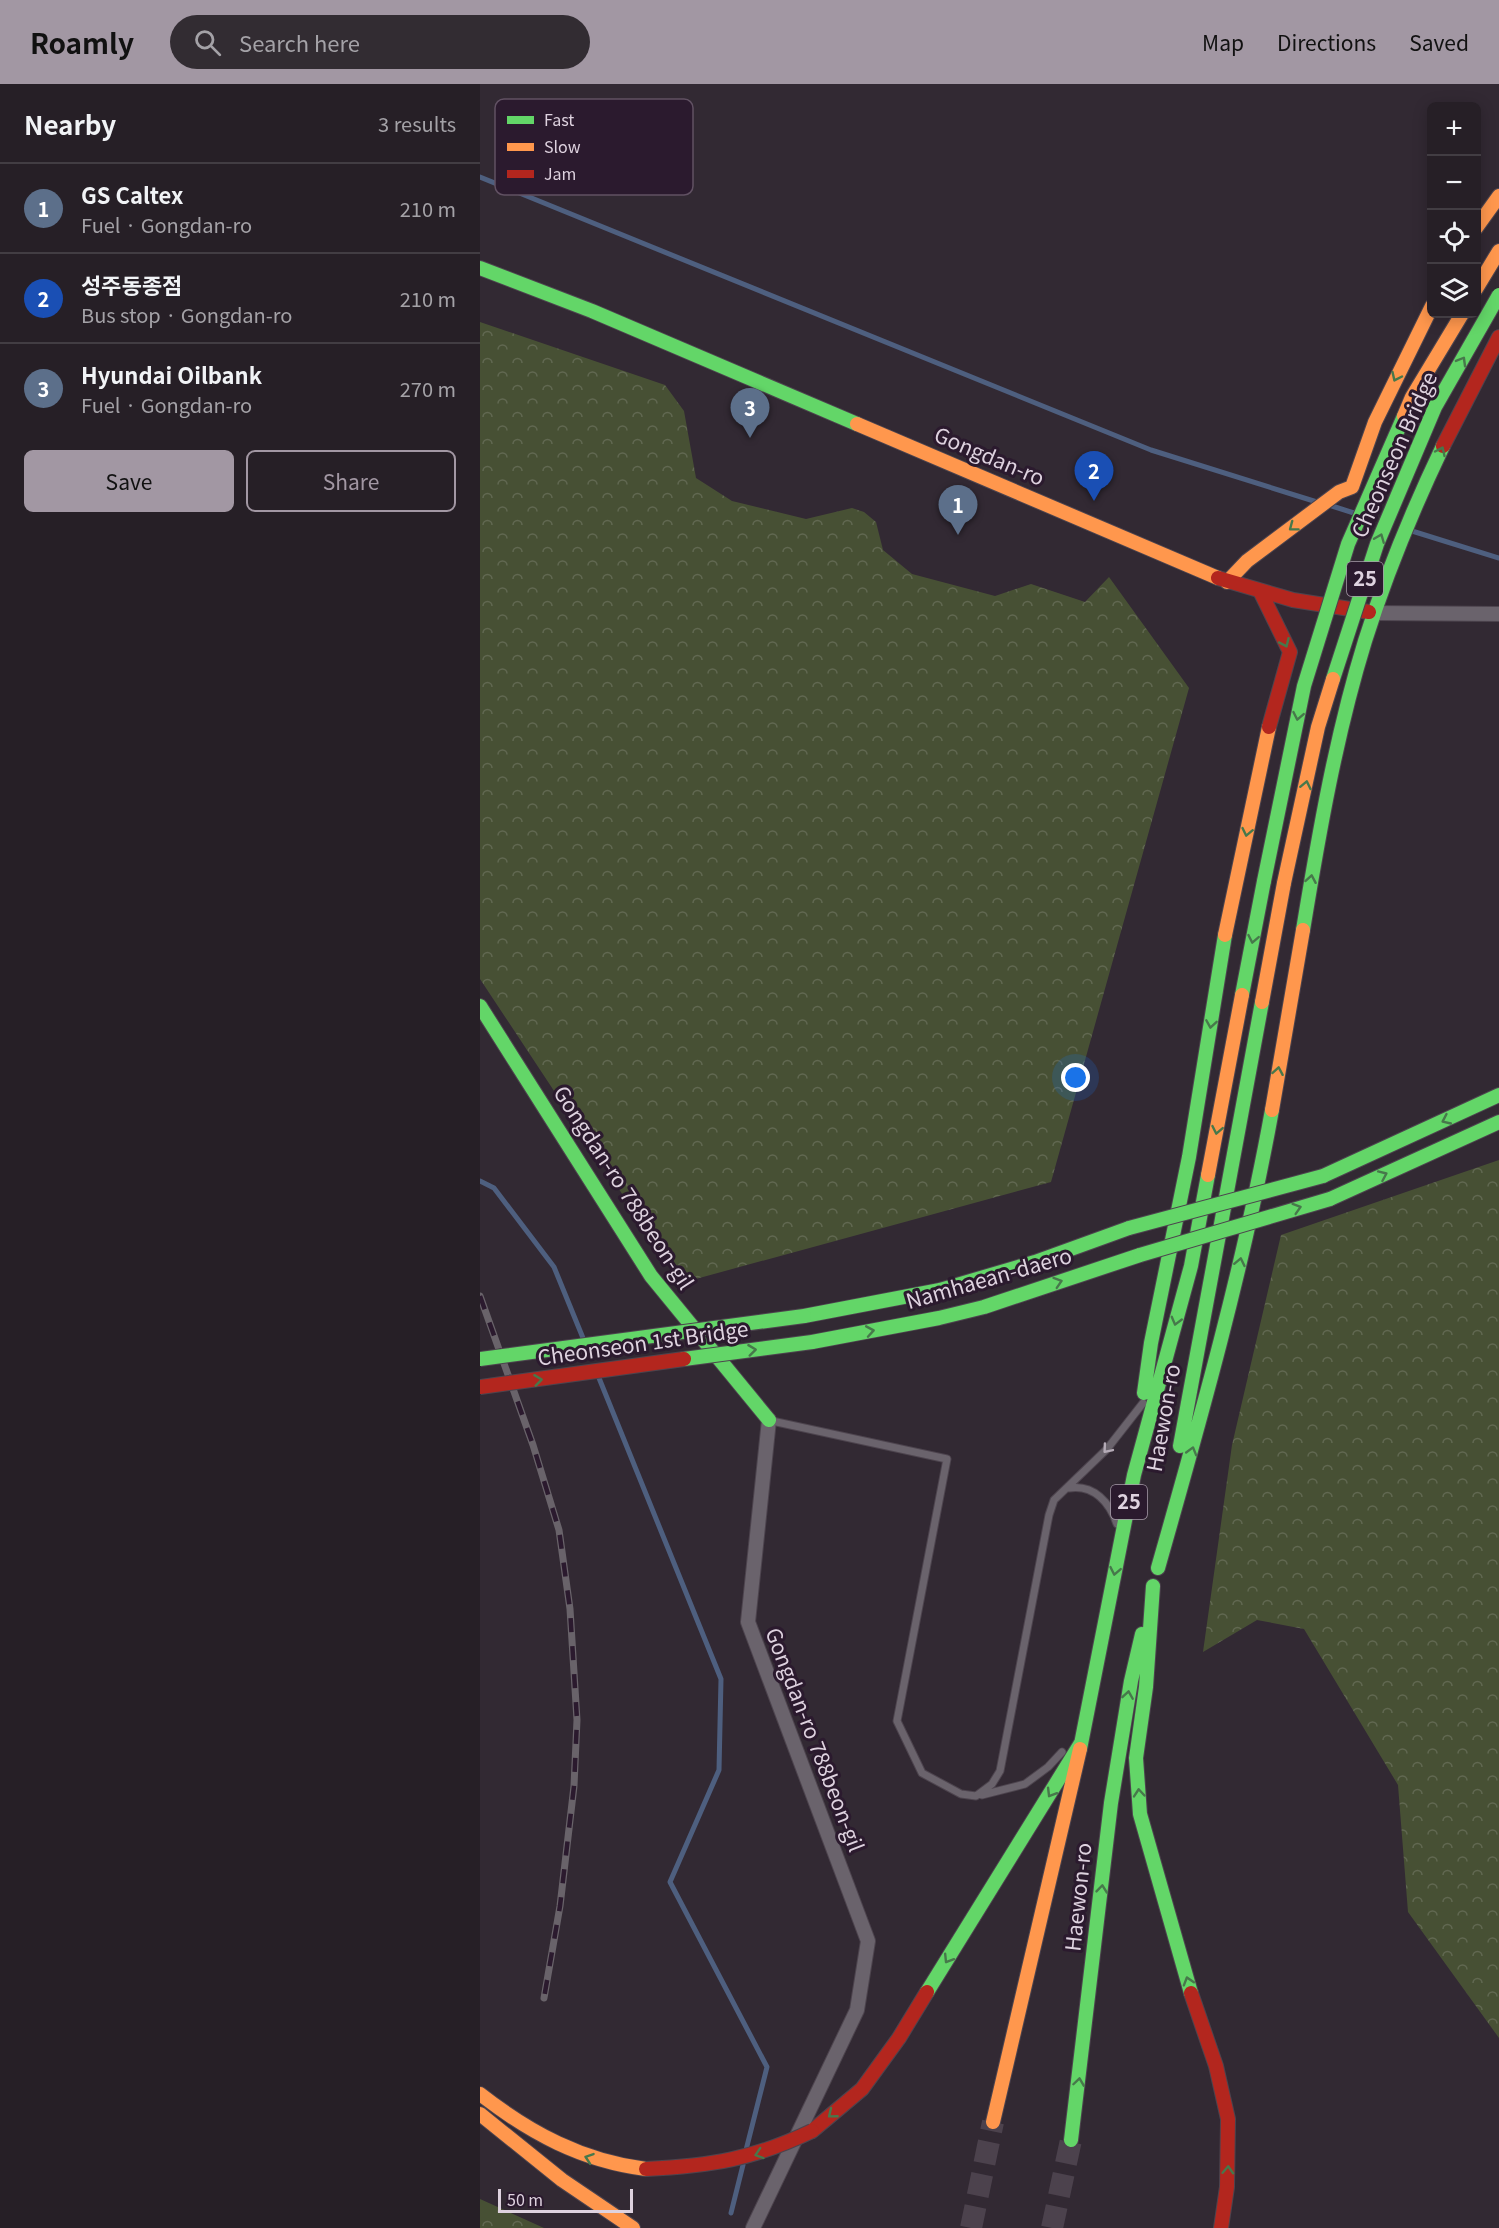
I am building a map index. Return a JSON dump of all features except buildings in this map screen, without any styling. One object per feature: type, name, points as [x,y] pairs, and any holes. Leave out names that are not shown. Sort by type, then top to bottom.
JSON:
[{"type":"main road","points":[[1481,221],[1499,196]]},
{"type":"main road","points":[[1481,281],[1499,251]]},
{"type":"main road","name":"Gongdan-ro","points":[[480,268],[592,311],[1227,582],[1293,600],[1374,613]]},
{"type":"main road","name":"Cheonseon Bridge","points":[[1284,883],[1318,727],[1377,544],[1435,407],[1499,295]]},
{"type":"main road","points":[[1227,582],[1247,561],[1339,492],[1352,487],[1375,422],[1427,314]]},
{"type":"main road","name":"Cheonseon Bridge","points":[[1264,881],[1304,686],[1348,544],[1412,397],[1460,318]]},
{"type":"main road","points":[[1158,1568],[1205,1405],[1238,1271],[1266,1138],[1317,842],[1352,686],[1383,587],[1417,504],[1464,403],[1499,337]]},
{"type":"main road","points":[[1134,1475],[1151,1343],[1189,1157],[1226,936],[1276,694],[1290,652],[1260,591]]},
{"type":"main road","points":[[1276,694],[1298,666],[1306,664],[1330,670],[1341,687],[1344,705],[1342,728]]},
{"type":"main road","name":"Haewon-ro","points":[[993,2122],[1089,1708],[1134,1475],[1191,1266],[1264,881]]},
{"type":"main road","name":"Haewon-ro","points":[[1071,2140],[1111,1803],[1131,1682],[1158,1568],[1284,883]]},
{"type":"main road","name":"Gongdan-ro 788beon-gil","points":[[480,1006],[651,1276],[769,1420]]},
{"type":"main road","name":"Namhaean-daero","points":[[804,1316],[940,1290],[1035,1262],[1129,1228],[1323,1176],[1499,1095]]},
{"type":"main road","name":"Namhaean-daero","points":[[812,1342],[939,1318],[984,1307],[1140,1255],[1330,1199],[1499,1122]]},
{"type":"main road","name":"Cheonseon 1st Bridge","points":[[480,1359],[804,1316]]},
{"type":"main road","name":"Cheonseon 1st Bridge","points":[[480,1387],[812,1342]]},
{"type":"main road","points":[[1154,1586],[1146,1687],[1136,1758],[1140,1814],[1192,1994],[1216,2066],[1228,2120],[1227,2187],[1221,2228]]},
{"type":"main road","points":[[480,2094],[532,2130],[580,2155],[606,2163],[646,2169],[728,2163],[784,2146],[812,2131],[862,2089],[899,2038],[1081,1743]]},
{"type":"main road","points":[[480,2114],[562,2180],[633,2228]]},
{"type":"street","name":"Gongdan-ro","points":[[1374,613],[1499,614]]},
{"type":"street","name":"Gongdan-ro 788beon-gil","points":[[753,2228],[857,2010],[868,1941],[748,1622],[769,1420]]},
{"type":"lane","points":[[976,1796],[992,1784],[1000,1771],[1049,1515],[1054,1500],[1107,1449],[1143,1403]]},
{"type":"lane","points":[[769,1420],[947,1459],[897,1721],[922,1773],[961,1794],[976,1796],[1025,1785],[1066,1748]]},
{"type":"lane","points":[[1066,1489],[1085,1489],[1106,1502],[1119,1528],[1120,1546]]},
{"type":"lane","points":[[1077,1728],[1089,1708]]},
{"type":"green space","points":[[480,322],[665,385],[684,411],[696,478],[732,501],[806,519],[852,508],[864,512],[876,522],[883,550],[912,574],[995,596],[1031,584],[1085,602],[1109,577],[1189,688],[1051,1182],[681,1283],[480,979]]},
{"type":"green space","points":[[1499,1160],[1499,2038],[1408,1912],[1398,1785],[1304,1629],[1257,1620],[1203,1652],[1232,1445],[1281,1235]]},
{"type":"green space","points":[[480,2199],[544,2228],[480,2228]]},
{"type":"waterway","points":[[480,177],[495,183]]},
{"type":"waterway","points":[[524,195],[1151,450],[1317,502]]},
{"type":"waterway","points":[[1332,506],[1354,513]]},
{"type":"waterway","points":[[1412,531],[1499,558]]},
{"type":"waterway","points":[[480,1181],[494,1188],[554,1267],[583,1338]]},
{"type":"waterway","points":[[599,1378],[721,1679],[719,1770],[670,1882],[767,2067],[746,2150]]},
{"type":"waterway","points":[[731,2213],[743,2165]]},
{"type":"tunnel","points":[[971,2228],[993,2122]]},
{"type":"tunnel","points":[[1052,2228],[1071,2140]]},
{"type":"railway","points":[[480,1296],[533,1445],[559,1530],[570,1609],[577,1720],[574,1786],[560,1906],[544,1998]]},
{"type":"traffic: fast","points":[[480,268],[592,311],[857,424]]},
{"type":"traffic: fast","points":[[1333,679],[1377,544],[1435,407],[1499,295]]},
{"type":"traffic: fast","points":[[1264,881],[1304,686],[1348,544],[1404,416]]},
{"type":"traffic: fast","points":[[1303,930],[1329,784],[1345,712],[1365,641],[1391,566],[1443,446]]},
{"type":"traffic: fast","points":[[1242,995],[1264,881]]},
{"type":"traffic: fast","points":[[1144,1393],[1151,1343],[1189,1157],[1225,935]]},
{"type":"traffic: fast","points":[[1180,1446],[1262,1002]]},
{"type":"traffic: fast","points":[[480,1006],[651,1276],[769,1420]]},
{"type":"traffic: fast","points":[[1323,1176],[1499,1095]]},
{"type":"traffic: fast","points":[[1158,1568],[1206,1398],[1235,1283],[1272,1110]]},
{"type":"traffic: fast","points":[[1330,1199],[1499,1122]]},
{"type":"traffic: fast","points":[[1080,1749],[1134,1475],[1191,1266],[1208,1175]]},
{"type":"traffic: fast","points":[[1129,1228],[1323,1176]]},
{"type":"traffic: fast","points":[[1140,1255],[1330,1199]]},
{"type":"traffic: fast","points":[[804,1316],[940,1290],[1035,1262],[1129,1228]]},
{"type":"traffic: fast","points":[[812,1342],[939,1318],[984,1307],[1140,1255]]},
{"type":"traffic: fast","points":[[480,1359],[804,1316]]},
{"type":"traffic: fast","points":[[684,1359],[812,1342]]},
{"type":"traffic: fast","points":[[1153,1586],[1146,1687],[1136,1758],[1140,1814],[1191,1993]]},
{"type":"traffic: fast","points":[[1071,2140],[1111,1803],[1131,1681],[1142,1634]]},
{"type":"traffic: fast","points":[[927,1992],[1081,1743]]},
{"type":"traffic: slow","points":[[1481,221],[1499,196]]},
{"type":"traffic: slow","points":[[1481,281],[1499,251]]},
{"type":"traffic: slow","points":[[1227,582],[1247,561],[1339,492],[1352,487],[1375,422],[1427,316]]},
{"type":"traffic: slow","points":[[1404,416],[1412,397],[1460,318]]},
{"type":"traffic: slow","points":[[857,424],[1218,578]]},
{"type":"traffic: slow","points":[[1284,883],[1318,727],[1333,679]]},
{"type":"traffic: slow","points":[[1225,935],[1269,727]]},
{"type":"traffic: slow","points":[[1262,1002],[1284,883]]},
{"type":"traffic: slow","points":[[1272,1110],[1303,930]]},
{"type":"traffic: slow","points":[[1208,1175],[1242,995]]},
{"type":"traffic: slow","points":[[993,2122],[1080,1749]]},
{"type":"traffic: slow","points":[[480,2094],[518,2121],[558,2143],[600,2159],[646,2169]]},
{"type":"traffic: slow","points":[[480,2114],[562,2180],[633,2228]]},
{"type":"traffic: jam","points":[[1443,446],[1499,337]]},
{"type":"traffic: jam","points":[[1218,578],[1293,600],[1369,612]]},
{"type":"traffic: jam","points":[[1260,591],[1290,652],[1269,727]]},
{"type":"traffic: jam","points":[[480,1387],[684,1359]]},
{"type":"traffic: jam","points":[[812,2131],[862,2089],[899,2038],[927,1992]]},
{"type":"traffic: jam","points":[[1191,1993],[1216,2066],[1228,2119],[1227,2187],[1221,2228]]},
{"type":"traffic: jam","points":[[646,2169],[691,2166],[751,2155],[812,2131]]},
{"type":"place","name":"Hyundai Oilbank","points":[[750,438]]},
{"type":"place","name":"성주동종점","points":[[1094,501]]},
{"type":"place","name":"GS Caltex","points":[[958,535]]}]
